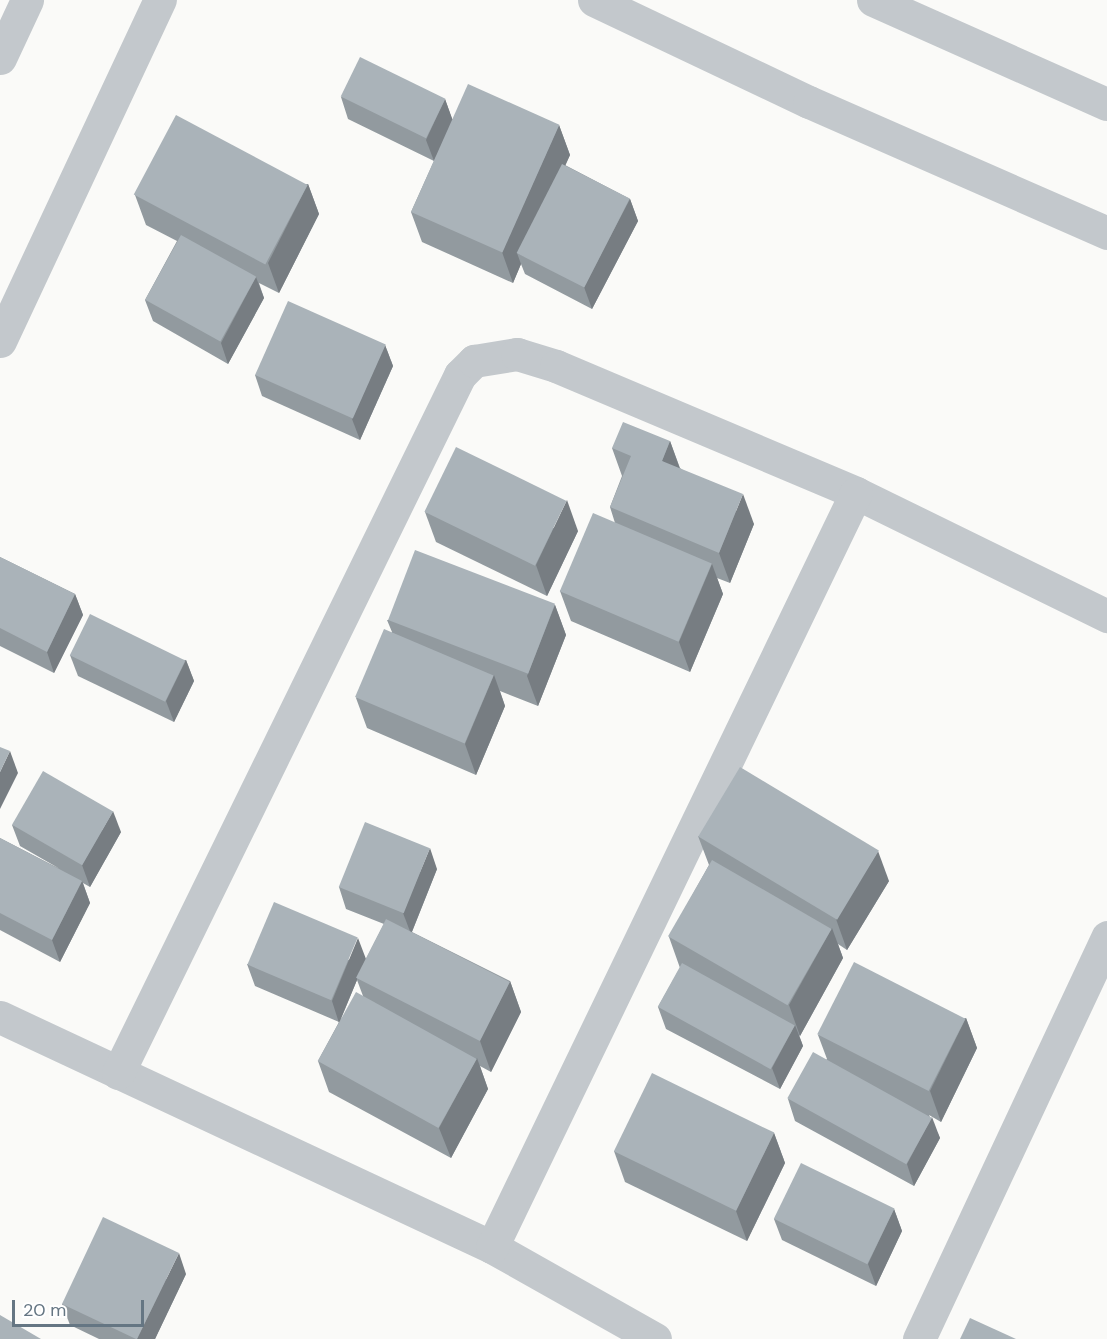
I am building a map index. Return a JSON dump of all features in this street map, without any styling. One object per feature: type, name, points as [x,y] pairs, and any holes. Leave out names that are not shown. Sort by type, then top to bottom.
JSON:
[{"type":"street","points":[[0,58],[27,0]]},
{"type":"street","points":[[0,340],[160,0]]},
{"type":"street","points":[[594,0],[809,102],[1107,233]]},
{"type":"street","points":[[873,0],[1107,104]]},
{"type":"street","points":[[118,1073],[455,386],[474,361],[517,354],[556,366],[856,493],[1107,616]]},
{"type":"street","points":[[492,1247],[856,493]]},
{"type":"street","points":[[919,1339],[1107,938]]},
{"type":"street","points":[[0,1017],[492,1247],[655,1339]]},
{"type":"building","points":[[360,57],[445,99],[426,138],[341,97]]},
{"type":"building","points":[[468,84],[559,125],[502,253],[411,212]]},
{"type":"building","points":[[176,115],[308,185],[265,264],[134,194]]},
{"type":"building","points":[[562,164],[630,199],[584,288],[517,253]]},
{"type":"building","points":[[181,235],[256,277],[220,341],[145,300]]},
{"type":"building","points":[[288,301],[386,345],[353,419],[255,375]]},
{"type":"building","points":[[623,422],[670,441],[662,461],[743,494],[719,553],[610,507],[631,456],[612,448]]},
{"type":"building","points":[[456,447],[567,501],[535,566],[424,512]]},
{"type":"building","points":[[593,513],[712,563],[679,642],[560,591]]},
{"type":"building","points":[[415,550],[555,604],[528,674],[388,620]]},
{"type":"building","points":[[0,557],[75,594],[47,652],[0,628]]},
{"type":"building","points":[[90,614],[185,660],[165,702],[70,655]]},
{"type":"building","points":[[384,629],[494,675],[465,744],[355,697]]},
{"type":"building","points":[[0,747],[10,751],[0,772]]},
{"type":"building","points":[[740,767],[879,850],[837,920],[698,836]]},
{"type":"building","points":[[43,771],[113,812],[82,865],[12,825]]},
{"type":"building","points":[[365,822],[430,848],[404,913],[339,887]]},
{"type":"building","points":[[0,838],[82,881],[52,940],[0,913]]},
{"type":"building","points":[[712,860],[832,929],[788,1005],[668,936]]},
{"type":"building","points":[[274,902],[358,938],[331,1000],[247,965]]},
{"type":"building","points":[[386,919],[510,982],[480,1041],[356,978]]},
{"type":"building","points":[[854,962],[965,1019],[929,1091],[817,1034]]},
{"type":"building","points":[[682,963],[795,1026],[771,1069],[658,1007]]},
{"type":"building","points":[[356,992],[477,1059],[438,1128],[318,1061]]},
{"type":"building","points":[[813,1052],[932,1118],[906,1164],[787,1098]]},
{"type":"building","points":[[652,1073],[774,1133],[736,1211],[614,1151]]},
{"type":"building","points":[[801,1163],[894,1209],[867,1264],[774,1219]]},
{"type":"building","points":[[103,1217],[179,1253],[137,1339],[62,1304]]},
{"type":"building","points":[[0,1315],[41,1339],[0,1339]]},
{"type":"building","points":[[970,1318],[1016,1339],[960,1339]]}]
